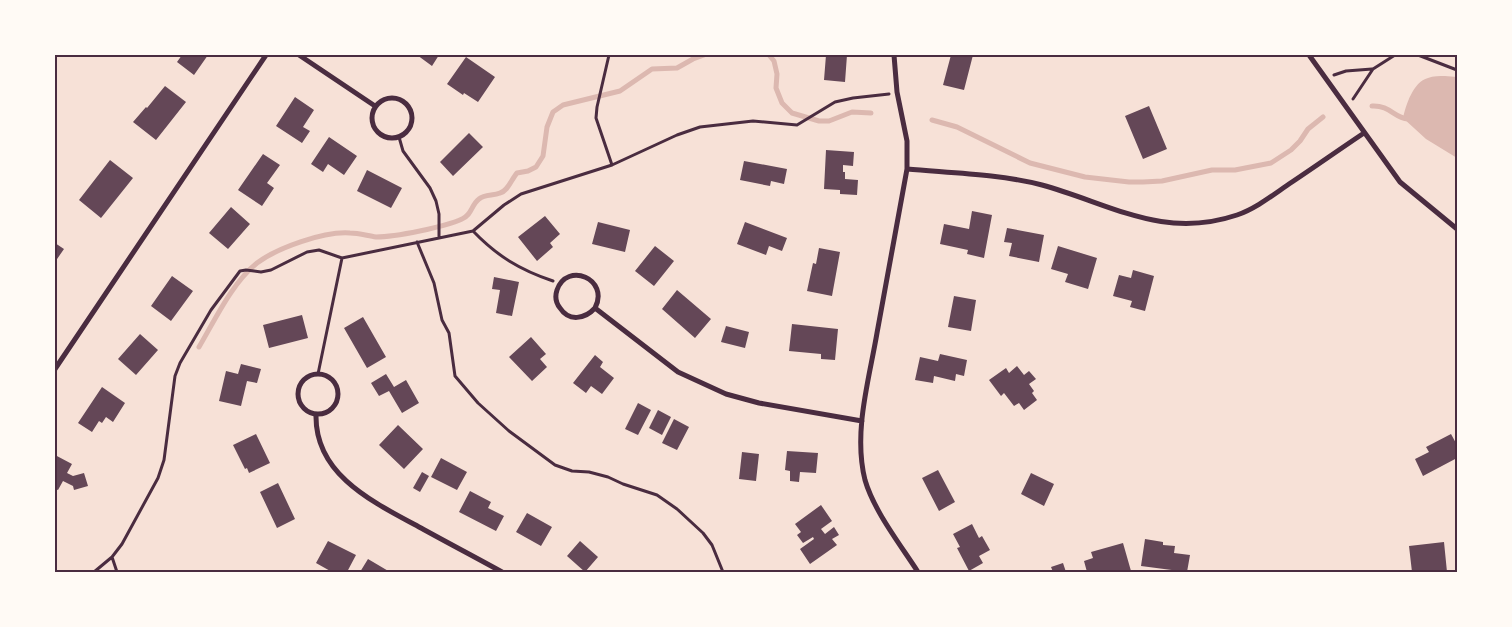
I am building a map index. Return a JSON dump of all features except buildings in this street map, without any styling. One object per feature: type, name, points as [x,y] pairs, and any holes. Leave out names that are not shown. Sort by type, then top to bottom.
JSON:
[{"type":"street","points":[[55,369],[266,55]]},
{"type":"street","points":[[299,55],[375,106]]},
{"type":"street","points":[[894,55],[898,92],[907,141],[907,169],[862,421],[860,446],[866,480],[882,515],[918,572]]},
{"type":"street","points":[[1310,55],[1346,109],[1400,182],[1457,230]]},
{"type":"street","points":[[390,98],[396,98],[404,102],[412,113],[411,126],[408,131],[392,139],[384,137],[374,129],[371,121],[375,106],[380,101],[390,98]]},
{"type":"street","points":[[907,169],[1011,179],[1065,192],[1148,220],[1182,225],[1209,222],[1238,215],[1263,202],[1364,133]]},
{"type":"street","points":[[578,275],[585,276],[593,281],[598,289],[599,298],[596,308],[582,318],[570,317],[562,312],[556,299],[556,291],[560,283],[571,276],[578,275]]},
{"type":"street","points":[[596,308],[678,372],[726,394],[759,403],[862,421]]},
{"type":"street","points":[[326,375],[333,380],[338,390],[338,397],[336,404],[330,411],[325,414],[316,415],[302,408],[298,400],[298,393],[301,382],[308,376],[326,375]]},
{"type":"street","points":[[316,415],[316,429],[320,444],[337,471],[364,497],[502,572]]},
{"type":"path","points":[[609,55],[596,118],[612,165]]},
{"type":"path","points":[[1346,109],[1373,69],[1395,55]]},
{"type":"path","points":[[1418,55],[1457,70]]},
{"type":"path","points":[[1325,78],[1346,71],[1373,69]]},
{"type":"path","points":[[94,572],[112,557],[142,509],[158,478],[164,460],[175,376],[180,363],[211,310],[233,278],[240,272],[246,270],[261,272],[271,270],[307,252],[319,250],[342,258],[473,231],[504,205],[521,194],[612,165],[677,135],[700,127],[752,121],[798,125],[835,102],[898,92]]},
{"type":"path","points":[[399,137],[403,151],[430,188],[436,201],[439,214],[439,238]]},
{"type":"path","points":[[473,231],[501,258],[520,268],[560,283]]},
{"type":"path","points":[[417,242],[434,283],[442,320],[450,333],[456,376],[478,403],[509,431],[555,465],[572,471],[589,472],[608,477],[657,496],[677,509],[703,533],[712,545],[722,572]]},
{"type":"path","points":[[318,374],[342,258]]},
{"type":"path","points":[[112,557],[117,572]]},
{"type":"shaded area","points":[[1430,77],[1457,77],[1457,158],[1426,139],[1403,118],[1408,101],[1418,84]]},
{"type":"waterway","points":[[199,347],[232,291],[248,271],[266,257],[288,246],[327,235],[357,233],[384,237],[432,228],[462,219],[468,215],[479,199],[503,192],[517,173],[536,167],[543,156],[547,127],[553,112],[563,105],[620,91],[652,69],[677,68],[704,55]]},
{"type":"waterway","points":[[769,55],[774,61],[777,74],[776,88],[782,103],[792,113],[819,121],[829,121],[852,112],[871,113]]},
{"type":"waterway","points":[[1372,106],[1383,107],[1408,119]]},
{"type":"waterway","points":[[932,120],[957,127],[1030,163],[1085,177],[1143,182],[1162,181],[1212,170],[1235,170],[1271,163],[1291,150],[1308,129],[1323,117]]}]
